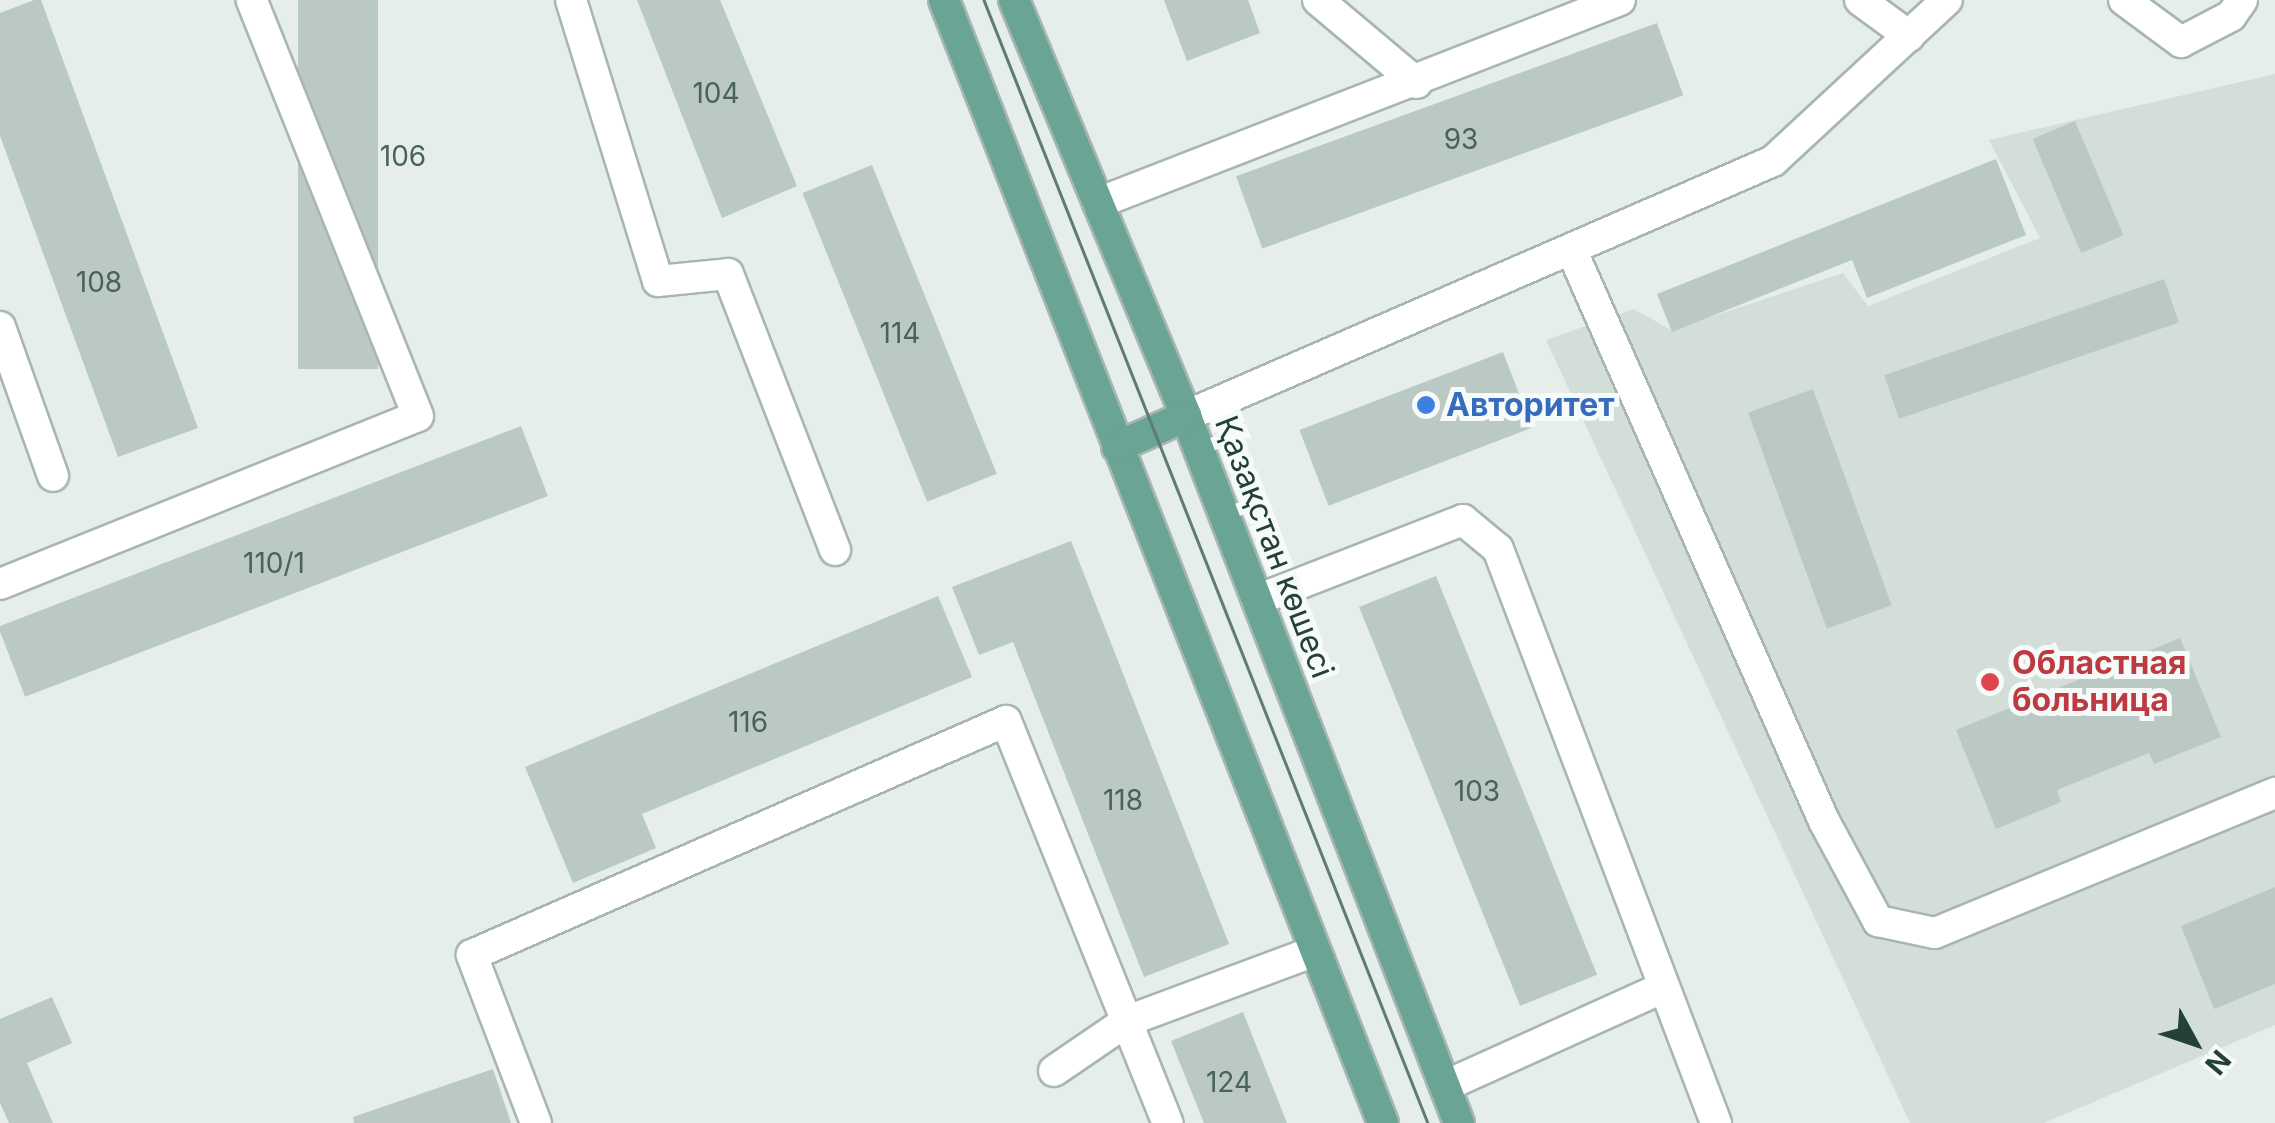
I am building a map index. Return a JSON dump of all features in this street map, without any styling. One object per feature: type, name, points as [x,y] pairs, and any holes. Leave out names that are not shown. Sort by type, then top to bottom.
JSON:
[{"type":"main road","points":[[944,0],[1383,1123]]},
{"type":"main road","name":"Қазақстан көшесі","points":[[1014,0],[1186,416],[1459,1123]]},
{"type":"main road","points":[[1117,447],[1186,416]]},
{"type":"street","points":[[0,584],[418,416],[252,0]]},
{"type":"street","points":[[571,0],[658,280],[728,274],[835,550]]},
{"type":"street","points":[[1318,0],[1416,83]]},
{"type":"street","points":[[1098,203],[1416,83],[1620,0]]},
{"type":"street","points":[[1860,0],[1909,36]]},
{"type":"street","points":[[1186,416],[1773,162],[1948,0]]},
{"type":"street","points":[[2124,0],[2180,42],[2231,16],[2242,0]]},
{"type":"street","points":[[1571,250],[1824,821],[1878,921],[1935,933],[2275,793]]},
{"type":"street","points":[[0,327],[52,476]]},
{"type":"street","points":[[1257,600],[1463,520],[1498,549],[1716,1123]]},
{"type":"street","points":[[536,1123],[472,955],[1006,720],[1168,1123]]},
{"type":"street","points":[[1054,1071],[1127,1021],[1313,952]]},
{"type":"street","points":[[1445,1086],[1664,988]]},
{"type":"shaded area","name":"Областная больница","points":[[2275,74],[2275,1025],[2044,1123],[1910,1123],[1546,340],[1634,309],[1671,330],[1843,273],[1868,306],[2040,238],[1989,140]]},
{"type":"building","points":[[41,0],[198,428],[118,457],[0,136],[0,13]]},
{"type":"building","points":[[298,0],[378,0],[378,369],[298,369]]},
{"type":"building","points":[[637,0],[720,0],[797,186],[722,218]]},
{"type":"building","points":[[1164,0],[1248,0],[1260,33],[1187,61]]},
{"type":"building","points":[[1657,23],[1683,95],[1262,249],[1236,176]]},
{"type":"building","points":[[2075,121],[2123,235],[2081,253],[2033,139]]},
{"type":"building","points":[[1996,159],[2026,235],[1867,298],[1852,260],[1672,332],[1657,294]]},
{"type":"building","points":[[872,165],[997,474],[927,502],[802,193]]},
{"type":"building","points":[[2164,279],[2179,322],[1899,419],[1884,375]]},
{"type":"building","points":[[1503,352],[1532,428],[1329,506],[1299,430]]},
{"type":"building","points":[[1813,389],[1892,605],[1827,629],[1748,413]]},
{"type":"building","points":[[521,426],[548,496],[25,697],[0,626]]},
{"type":"building","points":[[1071,541],[1229,944],[1144,977],[1013,642],[979,655],[952,587]]},
{"type":"building","points":[[1436,576],[1597,975],[1520,1006],[1359,607]]},
{"type":"building","points":[[938,596],[972,677],[642,814],[656,848],[573,883],[525,767]]},
{"type":"building","points":[[2180,638],[2221,737],[2154,764],[2149,753],[2057,790],[2061,802],[1996,829],[1956,730]]},
{"type":"building","points":[[2275,887],[2275,984],[2214,1009],[2181,926]]},
{"type":"building","points":[[52,997],[72,1043],[27,1063],[53,1123],[9,1123],[0,1103],[0,1019]]},
{"type":"building","points":[[1243,1012],[1287,1123],[1204,1123],[1171,1041]]},
{"type":"building","points":[[493,1069],[511,1123],[354,1123],[353,1117]]},
{"type":"tram line","points":[[984,0],[1428,1123]]},
{"type":"place","name":"Авторитет","points":[[1426,405]]},
{"type":"place","name":"Областная больница","points":[[1990,682]]}]
